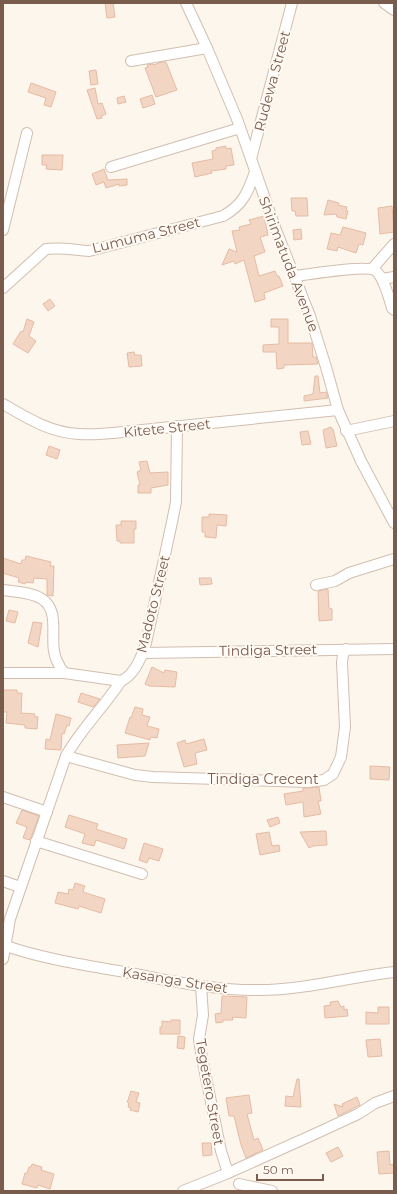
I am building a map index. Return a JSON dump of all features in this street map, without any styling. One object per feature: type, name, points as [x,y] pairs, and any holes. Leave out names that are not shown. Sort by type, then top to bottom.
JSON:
[{"type":"street","name":"Shirimatuda Avenue","points":[[186,3],[207,48],[240,128],[312,323],[338,410],[346,430],[394,523]]},
{"type":"street","name":"Rudewa Street","points":[[251,159],[292,3]]},
{"type":"street","points":[[384,3],[394,10]]},
{"type":"street","points":[[132,61],[207,48]]},
{"type":"street","points":[[111,167],[240,128]]},
{"type":"street","points":[[3,230],[27,133]]},
{"type":"street","name":"Lumuma Street","points":[[4,287],[46,249],[89,250],[223,216],[232,211],[240,203],[248,190],[255,172]]},
{"type":"street","points":[[372,269],[394,244]]},
{"type":"street","points":[[294,276],[344,270],[372,269],[377,272],[382,279],[394,310]]},
{"type":"street","points":[[3,276],[4,287]]},
{"type":"street","points":[[382,279],[394,277]]},
{"type":"street","name":"Kitete Street","points":[[3,404],[42,426],[78,434],[113,433],[338,410]]},
{"type":"street","points":[[346,430],[394,421]]},
{"type":"street","name":"Madoto Street","points":[[66,756],[74,741],[112,694],[120,681],[126,679],[131,673],[143,653],[154,610],[176,502],[177,426]]},
{"type":"street","points":[[316,585],[335,581],[349,573],[394,559]]},
{"type":"street","points":[[3,590],[30,594],[41,598],[49,605],[53,616],[52,637],[54,651],[57,662],[64,673]]},
{"type":"street","name":"Tindiga Crecent","points":[[66,756],[153,778],[308,782],[324,780],[333,774],[341,757],[345,727],[342,662],[346,649]]},
{"type":"street","name":"Tindiga Street","points":[[143,653],[394,649]]},
{"type":"street","points":[[3,673],[64,673],[120,681]]},
{"type":"street","points":[[3,959],[10,919],[66,756]]},
{"type":"street","points":[[3,797],[47,812]]},
{"type":"street","points":[[36,841],[142,874]]},
{"type":"street","points":[[3,881],[20,887]]},
{"type":"street","name":"Kasanga Street","points":[[6,946],[45,957],[201,986],[259,990],[284,989],[369,974],[394,972]]},
{"type":"street","name":"Tegetero Street","points":[[201,986],[203,1015],[199,1039],[202,1058],[221,1151],[239,1188]]},
{"type":"street","points":[[183,1191],[232,1171],[358,1114],[375,1103],[394,1096]]},
{"type":"street","points":[[239,1188],[272,1191]]},
{"type":"building","points":[[105,3],[113,3],[115,17],[107,18]]},
{"type":"building","points":[[161,62],[166,62],[177,90],[156,97],[145,68],[148,67],[147,65],[154,65]]},
{"type":"building","points":[[96,70],[98,84],[91,85],[89,71]]},
{"type":"building","points":[[31,83],[56,92],[51,107],[44,105],[46,98],[28,92]]},
{"type":"building","points":[[95,88],[98,104],[102,103],[106,114],[101,116],[102,118],[97,119],[87,90]]},
{"type":"building","points":[[152,95],[155,104],[143,108],[140,99]]},
{"type":"building","points":[[124,96],[126,102],[118,104],[117,98]]},
{"type":"building","points":[[226,146],[226,149],[231,148],[234,165],[226,166],[226,169],[211,171],[212,173],[195,177],[192,163],[213,159],[212,151],[216,150],[216,148]]},
{"type":"building","points":[[42,155],[63,155],[62,170],[46,169],[47,165],[42,165]]},
{"type":"building","points":[[104,169],[108,180],[127,179],[127,185],[119,186],[119,184],[106,188],[104,182],[96,185],[92,174]]},
{"type":"building","points":[[291,198],[307,198],[308,216],[296,216],[295,211],[292,211]]},
{"type":"building","points":[[328,200],[339,203],[338,205],[347,207],[346,211],[348,211],[346,219],[337,217],[336,214],[324,215]]},
{"type":"building","points":[[392,206],[394,232],[380,234],[378,208]]},
{"type":"building","points":[[264,216],[268,235],[260,237],[265,252],[254,256],[259,276],[275,271],[283,286],[264,293],[265,299],[255,302],[244,260],[235,264],[234,261],[222,265],[229,249],[237,252],[232,231],[240,230],[239,227],[251,224],[249,220]]},
{"type":"building","points":[[343,227],[366,233],[363,245],[359,244],[356,253],[338,247],[337,251],[327,249],[331,233],[340,235]]},
{"type":"building","points":[[301,229],[302,239],[294,240],[293,230]]},
{"type":"building","points":[[50,299],[55,306],[48,311],[43,304]]},
{"type":"building","points":[[27,319],[34,322],[29,336],[36,341],[28,353],[13,344],[21,331],[23,332]]},
{"type":"building","points":[[271,319],[288,319],[288,343],[312,343],[313,357],[316,357],[318,364],[284,365],[284,368],[277,369],[276,352],[263,352],[263,345],[279,344],[279,327],[271,327]]},
{"type":"building","points":[[134,352],[135,355],[141,355],[142,366],[129,367],[127,353]]},
{"type":"building","points":[[315,376],[318,376],[320,393],[326,392],[328,398],[304,401],[304,396],[313,394]]},
{"type":"building","points":[[331,427],[333,429],[337,446],[326,448],[323,430]]},
{"type":"building","points":[[308,431],[311,444],[302,445],[300,432]]},
{"type":"building","points":[[49,446],[60,450],[57,459],[46,455]]},
{"type":"building","points":[[147,461],[150,473],[168,472],[168,485],[151,488],[151,493],[138,493],[138,485],[140,485],[137,472],[141,470],[139,462]]},
{"type":"building","points":[[209,514],[227,515],[226,526],[217,525],[216,538],[205,537],[205,532],[202,532],[202,517],[209,517]]},
{"type":"building","points":[[121,521],[136,521],[136,529],[134,529],[134,543],[120,543],[120,541],[117,541],[116,525],[121,525]]},
{"type":"building","points":[[26,556],[51,562],[50,566],[54,566],[53,596],[47,595],[47,579],[34,578],[33,583],[26,582],[25,584],[18,582],[19,578],[3,573],[3,558],[21,564],[22,560],[25,560]]},
{"type":"building","points":[[199,578],[211,578],[212,584],[200,585]]},
{"type":"building","points":[[328,589],[329,608],[332,609],[332,620],[319,621],[318,591]]},
{"type":"building","points":[[9,610],[18,612],[15,623],[6,621]]},
{"type":"building","points":[[33,622],[42,623],[38,647],[28,643]]},
{"type":"building","points":[[152,667],[164,673],[165,670],[177,672],[175,687],[150,686],[145,684]]},
{"type":"building","points":[[3,690],[17,690],[17,693],[22,693],[21,713],[35,714],[34,716],[38,717],[37,729],[25,728],[25,725],[6,723],[7,712],[3,712]]},
{"type":"building","points":[[81,693],[100,699],[93,707],[78,702]]},
{"type":"building","points":[[135,707],[143,709],[142,715],[150,717],[147,726],[159,729],[157,738],[151,737],[150,740],[125,733]]},
{"type":"building","points":[[56,714],[71,718],[69,726],[67,725],[64,734],[62,733],[61,750],[45,749],[46,739],[50,740]]},
{"type":"building","points":[[204,739],[207,750],[195,753],[197,764],[184,767],[177,743],[185,740],[186,744]]},
{"type":"building","points":[[149,743],[145,756],[118,758],[117,745]]},
{"type":"building","points":[[370,766],[390,767],[389,780],[370,779]]},
{"type":"building","points":[[319,787],[321,801],[318,801],[321,814],[304,817],[303,802],[286,805],[284,794],[303,791],[303,788]]},
{"type":"building","points":[[22,810],[39,816],[30,840],[23,838],[27,827],[16,823]]},
{"type":"building","points":[[69,815],[98,824],[96,829],[127,839],[124,849],[96,840],[94,846],[82,843],[85,834],[65,827]]},
{"type":"building","points":[[278,817],[280,823],[270,827],[267,820]]},
{"type":"building","points":[[326,831],[327,845],[313,846],[309,848],[300,832]]},
{"type":"building","points":[[269,832],[272,846],[279,845],[280,851],[260,855],[256,834]]},
{"type":"building","points":[[144,843],[163,849],[159,861],[149,858],[147,863],[139,860]]},
{"type":"building","points":[[75,883],[85,886],[83,892],[105,899],[101,913],[79,906],[78,909],[55,903],[58,892],[68,894],[69,889],[73,890]]},
{"type":"building","points":[[222,996],[247,997],[246,1018],[232,1017],[233,1020],[223,1020],[223,1022],[216,1023],[215,1014],[221,1013]]},
{"type":"building","points":[[338,1001],[341,1007],[344,1006],[344,1010],[347,1009],[348,1016],[325,1018],[324,1006],[331,1005],[330,1002]]},
{"type":"building","points":[[378,1007],[389,1007],[389,1024],[366,1024],[366,1012],[378,1013]]},
{"type":"building","points":[[171,1020],[180,1020],[180,1034],[160,1034],[162,1021],[171,1022]]},
{"type":"building","points":[[178,1036],[185,1037],[184,1049],[177,1048]]},
{"type":"building","points":[[380,1039],[382,1056],[368,1057],[366,1040]]},
{"type":"building","points":[[297,1079],[299,1079],[301,1107],[285,1106],[286,1096],[293,1097]]},
{"type":"building","points":[[131,1091],[139,1093],[136,1102],[140,1103],[138,1112],[130,1110],[131,1108],[128,1107],[129,1103],[127,1102]]},
{"type":"building","points":[[249,1095],[252,1113],[247,1114],[254,1140],[258,1138],[263,1150],[246,1158],[241,1145],[234,1116],[229,1116],[226,1098]]},
{"type":"building","points":[[357,1097],[360,1105],[338,1116],[334,1104],[343,1107],[342,1104]]},
{"type":"building","points":[[202,1143],[211,1143],[212,1155],[203,1156]]},
{"type":"building","points":[[338,1147],[343,1156],[331,1162],[326,1153]]},
{"type":"building","points":[[389,1151],[390,1165],[393,1164],[394,1173],[379,1174],[377,1152]]},
{"type":"building","points":[[32,1164],[42,1167],[41,1170],[54,1174],[50,1189],[38,1185],[37,1188],[22,1184],[25,1173],[27,1173]]}]
